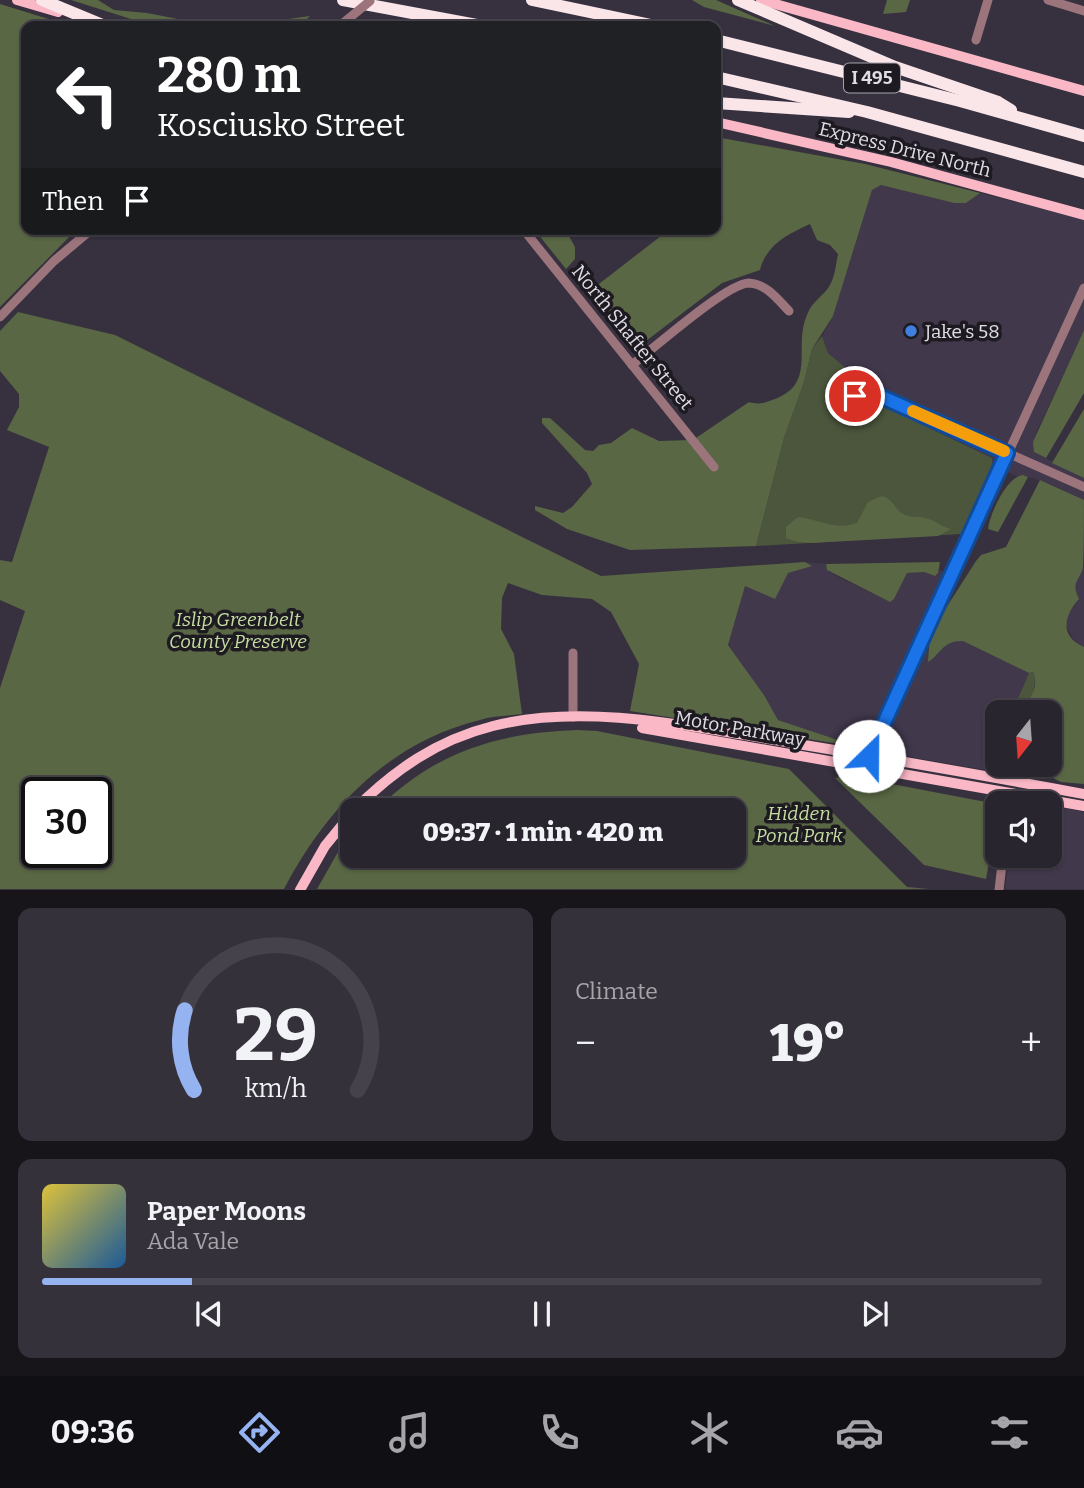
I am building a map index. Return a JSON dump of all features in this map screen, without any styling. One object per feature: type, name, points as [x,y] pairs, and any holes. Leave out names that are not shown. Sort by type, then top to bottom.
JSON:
[{"type":"highway","points":[[42,0],[93,21]]},
{"type":"highway","points":[[343,0],[455,21]]},
{"type":"highway","points":[[533,0],[632,21]]},
{"type":"highway","points":[[738,0],[895,68],[998,102],[1027,120]]},
{"type":"highway","name":"I 495","points":[[721,41],[1084,136]]},
{"type":"highway","name":"I 495","points":[[721,78],[867,112],[1084,172]]},
{"type":"highway","points":[[721,103],[833,113],[867,112]]},
{"type":"main road","points":[[17,0],[88,21]]},
{"type":"main road","points":[[761,0],[1084,91]]},
{"type":"main road","name":"Express Drive North","points":[[721,123],[891,162],[1084,215]]},
{"type":"main road","name":"Motor Parkway","points":[[368,798],[393,774],[439,745],[495,726],[538,719],[573,718],[598,718],[716,731],[1084,794]]},
{"type":"main road","name":"Motor Parkway","points":[[598,718],[985,793]]},
{"type":"main road","name":"Motor Parkway","points":[[1062,804],[1084,806]]},
{"type":"main road","name":"Motor Parkway","points":[[300,890],[325,846],[340,828]]},
{"type":"street","points":[[346,21],[370,0]]},
{"type":"street","points":[[976,40],[988,0]]},
{"type":"street","points":[[1048,0],[1084,11]]},
{"type":"street","points":[[0,317],[54,261],[85,235]]},
{"type":"street","name":"North Shafter Street","points":[[528,235],[714,467]]},
{"type":"street","points":[[632,365],[738,285],[749,283],[761,286],[789,311]]},
{"type":"street","points":[[867,768],[869,756],[1084,288]]},
{"type":"street","points":[[855,396],[882,397],[1084,487]]},
{"type":"street","points":[[573,653],[573,718]]},
{"type":"street","points":[[1011,791],[1013,781]]},
{"type":"street","points":[[999,890],[1002,868]]},
{"type":"shaded area","points":[[881,185],[954,203],[966,203],[980,193],[1084,220],[1084,330],[1036,433],[1034,452],[1084,478],[1084,500],[1048,483],[1023,475],[1016,476],[992,465],[992,458],[882,405],[863,413],[843,408],[836,401],[840,385],[854,375],[828,353],[822,336],[833,316],[872,190]]},
{"type":"shaded area","points":[[805,562],[826,564],[827,570],[836,576],[890,602],[907,573],[924,572],[935,576],[939,570],[950,574],[927,648],[933,659],[942,646],[953,640],[963,641],[1029,673],[1017,700],[985,700],[985,770],[869,750],[778,720],[764,695],[728,645],[745,586],[811,565]]},
{"type":"shaded area","points":[[1084,567],[1084,647],[1076,643],[1066,626],[1066,618],[1079,600],[1075,582]]},
{"type":"shaded area","points":[[1062,808],[1084,812],[1084,889],[1005,889],[1008,868],[1062,868]]},
{"type":"green space","points":[[71,0],[98,0],[114,10],[186,21],[137,21]]},
{"type":"green space","points":[[692,0],[716,0],[775,26],[704,7]]},
{"type":"green space","points":[[887,0],[910,0],[906,12],[883,14]]},
{"type":"green space","points":[[0,4],[55,21],[21,21],[21,235],[71,235],[0,307]]},
{"type":"green space","points":[[310,16],[305,21],[274,21]]},
{"type":"green space","points":[[721,138],[865,164],[980,193],[966,203],[954,203],[881,185],[872,190],[833,316],[812,349],[804,382],[784,438],[756,546],[630,550],[567,529],[535,510],[535,506],[563,513],[572,507],[592,484],[587,473],[542,423],[542,418],[550,418],[585,450],[593,451],[599,445],[611,443],[632,428],[659,441],[693,440],[749,402],[762,403],[788,392],[796,384],[800,374],[803,327],[807,315],[830,285],[838,254],[830,245],[817,240],[810,224],[786,236],[773,247],[760,270],[722,283],[637,346],[631,343],[593,294],[595,287],[662,235],[721,235]]},
{"type":"green space","points":[[539,235],[568,235],[575,247],[575,259],[566,269]]},
{"type":"green space","name":"Islip Greenbelt County Preserve","points":[[18,312],[115,335],[601,576],[805,562],[812,566],[788,573],[775,599],[745,586],[728,645],[764,695],[778,720],[859,747],[630,711],[639,664],[611,612],[592,599],[542,595],[508,583],[502,598],[501,629],[514,654],[522,714],[485,719],[447,730],[417,744],[389,762],[348,798],[340,798],[340,806],[301,860],[284,889],[0,889],[0,688],[25,611],[0,600],[0,560],[12,562],[49,447],[7,430],[19,407],[19,394],[0,371],[0,331]]},
{"type":"green space","points":[[1084,330],[1084,393],[1046,458],[1034,452],[1033,442]]},
{"type":"green space","points":[[822,336],[828,353],[854,375],[839,388],[836,401],[841,406],[857,412],[881,405],[992,458],[992,465],[961,534],[756,546],[784,438],[804,382],[812,349]]},
{"type":"green space","points":[[1084,409],[1084,478],[1052,463]]},
{"type":"green space","points":[[1023,475],[1028,477],[998,532],[988,529],[1005,488]]},
{"type":"green space","points":[[1040,480],[1084,500],[1083,568],[1075,586],[1079,599],[1070,612],[1066,625],[1071,637],[1084,647],[1084,784],[1061,782],[1051,777],[1062,777],[1062,700],[1029,700],[1035,682],[1033,672],[1029,673],[963,641],[947,645],[928,662],[930,633],[976,561],[981,555],[1006,547]]},
{"type":"green space","points":[[882,496],[889,499],[903,514],[922,517],[951,529],[938,536],[811,543],[786,538],[786,527],[798,517],[841,526],[857,523],[868,502]]},
{"type":"green space","points":[[940,562],[935,576],[924,572],[907,573],[890,602],[827,570],[826,564]]},
{"type":"green space","points":[[1033,672],[1036,676],[1033,693],[1029,700],[1017,700],[1029,673]]},
{"type":"green space","name":"Hidden Pond Park","points":[[597,731],[789,769],[907,887],[929,889],[317,889],[340,850],[340,868],[746,868],[746,798],[389,798],[421,773],[468,749],[493,741],[548,732]]},
{"type":"green space","points":[[850,776],[985,802],[985,868],[988,868],[986,879],[924,865],[835,778]]},
{"type":"slow traffic","points":[[913,411],[1004,451]]},
{"type":"place","name":"Jake's 58","points":[[911,331]]},
{"type":"route","points":[[855,396],[882,397],[1007,453],[869,756]]}]
